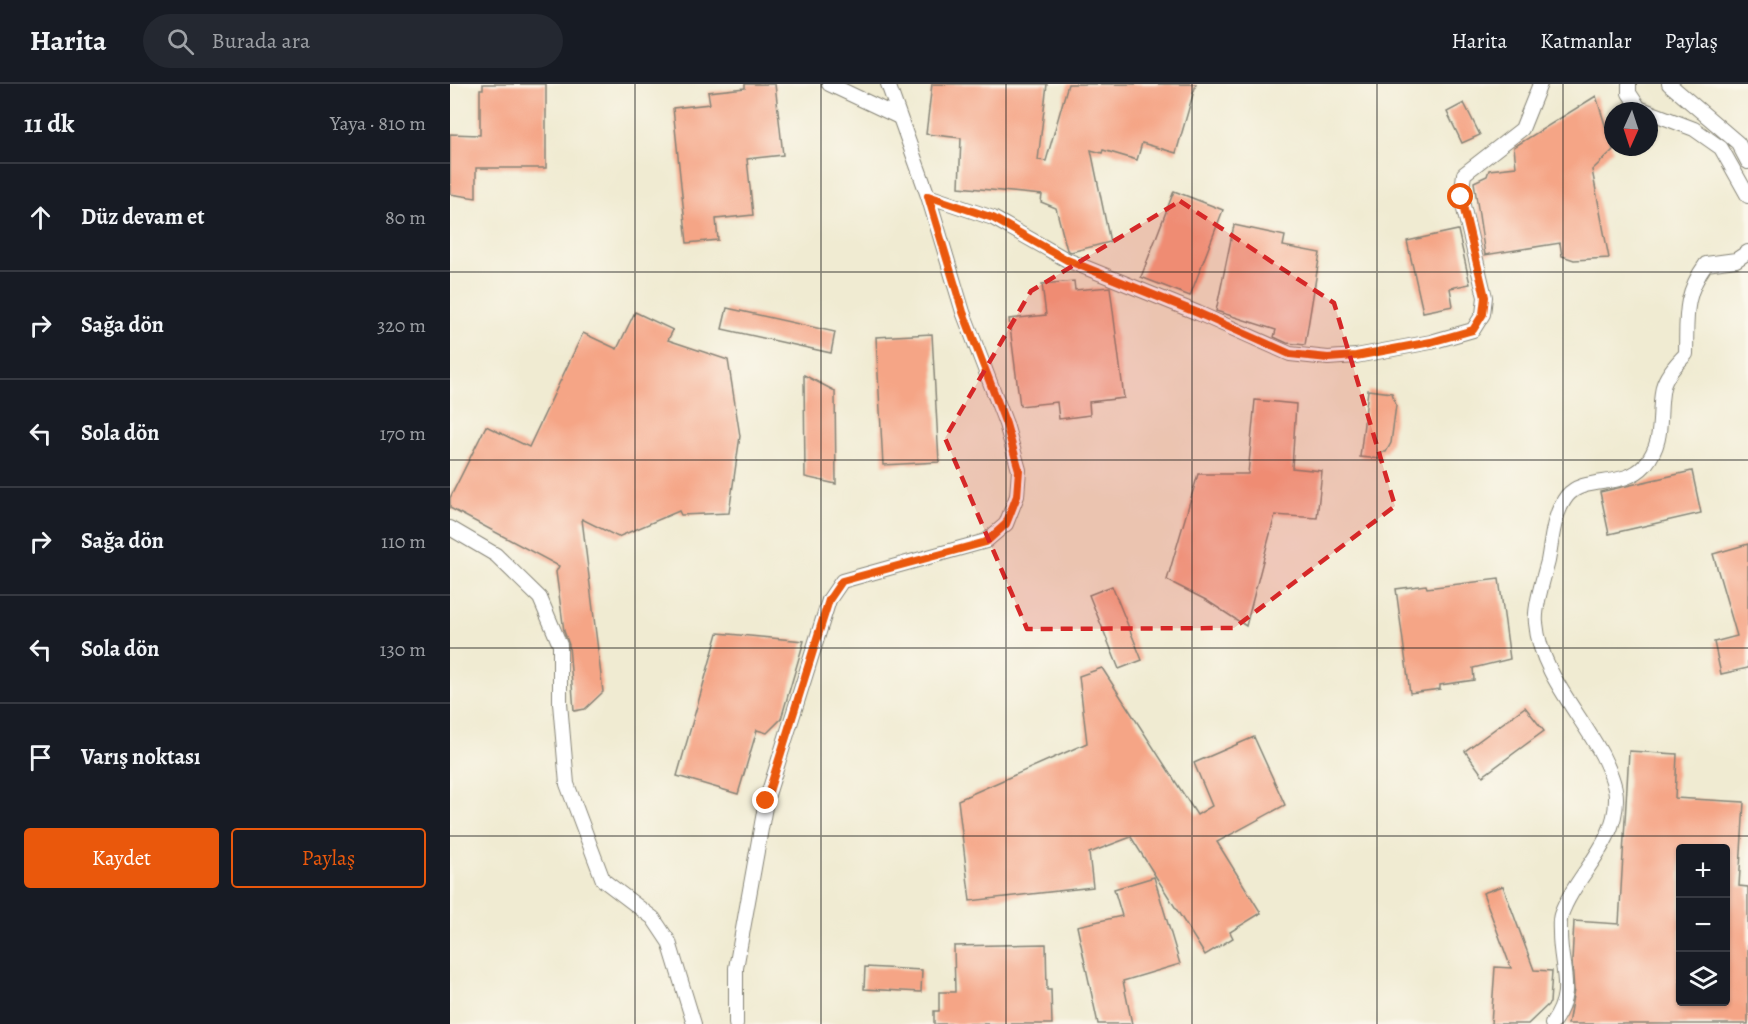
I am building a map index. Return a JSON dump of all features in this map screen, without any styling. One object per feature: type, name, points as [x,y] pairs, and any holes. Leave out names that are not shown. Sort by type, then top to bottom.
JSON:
[{"type":"street","points":[[829,84],[899,117]]},
{"type":"street","points":[[736,1024],[736,968],[766,801],[829,600],[842,581],[986,542],[1006,524],[1017,496],[1019,470],[1006,424],[963,312],[928,196],[888,84]]},
{"type":"street","points":[[1629,84],[1629,93],[1639,108],[1694,129],[1721,148],[1748,196]]},
{"type":"street","points":[[1669,84],[1738,143],[1748,162]]},
{"type":"street","points":[[928,196],[993,218],[1067,260],[1168,300],[1290,354],[1328,358],[1368,354],[1431,342],[1473,330],[1483,314],[1485,297],[1461,197],[1464,174],[1522,129],[1537,88]]},
{"type":"street","points":[[1552,1024],[1564,1008],[1567,985],[1560,944],[1560,917],[1612,824],[1616,797],[1608,768],[1587,726],[1546,663],[1535,622],[1558,513],[1568,495],[1585,486],[1621,481],[1644,466],[1657,444],[1662,421],[1663,386],[1674,366],[1686,354],[1685,307],[1697,277],[1706,264],[1736,260],[1748,252]]},
{"type":"street","points":[[450,528],[496,555],[540,598],[560,645],[560,703],[567,784],[603,880],[653,918],[669,942],[694,1024]]},
{"type":"highlighted area","points":[[1180,201],[1334,303],[1395,506],[1234,628],[1027,629],[945,438],[1031,291]]},
{"type":"building","points":[[483,84],[546,84],[546,168],[476,168],[476,198],[450,194],[450,134],[480,135],[480,89],[483,89]]},
{"type":"building","points":[[745,84],[775,84],[783,155],[747,159],[753,215],[716,219],[718,240],[687,243],[673,108],[710,104],[708,92],[745,88]]},
{"type":"building","points":[[932,84],[1047,84],[1038,160],[1046,161],[1068,84],[1196,84],[1176,153],[1142,143],[1137,160],[1103,150],[1102,153],[1091,150],[1110,242],[1071,252],[1067,250],[1056,208],[1041,202],[1042,195],[959,187],[961,138],[926,134]]},
{"type":"building","points":[[1596,96],[1604,121],[1604,156],[1607,156],[1592,170],[1609,258],[1574,260],[1562,256],[1560,243],[1485,255],[1474,182],[1487,176],[1489,170],[1516,167],[1514,147]]},
{"type":"building","points":[[1464,103],[1480,135],[1462,143],[1447,112]]},
{"type":"building","points":[[1174,191],[1223,210],[1190,296],[1141,277]]},
{"type":"building","points":[[1234,225],[1285,236],[1283,246],[1320,253],[1305,345],[1287,343],[1274,337],[1276,330],[1216,311]]},
{"type":"building","points":[[1458,230],[1470,284],[1450,288],[1453,306],[1423,312],[1407,241]]},
{"type":"building","points":[[1074,281],[1075,290],[1110,287],[1124,398],[1089,402],[1090,415],[1059,419],[1057,402],[1020,406],[1009,319],[1046,315],[1042,284]]},
{"type":"building","points":[[727,308],[835,332],[831,353],[722,329]]},
{"type":"building","points":[[635,312],[673,330],[668,340],[728,360],[740,436],[729,513],[681,515],[679,511],[618,537],[582,519],[603,692],[585,709],[574,711],[569,645],[564,631],[556,572],[559,566],[450,508],[450,498],[486,426],[529,447],[583,333],[617,349]]},
{"type":"building","points":[[932,334],[939,462],[883,465],[876,337]]},
{"type":"building","points":[[804,375],[835,391],[836,484],[805,477]]},
{"type":"building","points":[[1368,390],[1392,393],[1396,405],[1391,443],[1386,452],[1382,452],[1381,459],[1360,457]]},
{"type":"building","points":[[1255,400],[1296,404],[1292,468],[1322,471],[1317,518],[1275,515],[1246,626],[1206,600],[1167,580],[1198,474],[1248,474]]},
{"type":"building","points":[[1692,471],[1701,513],[1609,534],[1600,492]]},
{"type":"building","points":[[1748,544],[1748,668],[1721,674],[1714,642],[1737,636],[1713,554]]},
{"type":"building","points":[[1499,579],[1510,659],[1473,668],[1474,680],[1440,685],[1440,689],[1410,693],[1396,589],[1426,585],[1427,588]]},
{"type":"building","points":[[1112,586],[1142,660],[1119,669],[1089,595]]},
{"type":"building","points":[[718,633],[804,641],[781,719],[767,733],[757,730],[738,794],[677,776]]},
{"type":"building","points":[[1102,668],[1197,815],[1212,806],[1194,763],[1254,737],[1285,805],[1217,842],[1261,913],[1230,932],[1233,938],[1205,955],[1131,837],[1089,853],[1093,887],[970,901],[958,800],[1087,743],[1079,676]]},
{"type":"building","points":[[1525,707],[1544,731],[1483,776],[1465,751]]},
{"type":"building","points":[[1629,751],[1677,754],[1675,798],[1744,802],[1739,886],[1748,887],[1748,1024],[1568,1024],[1574,990],[1572,961],[1574,921],[1619,924]]},
{"type":"building","points":[[1154,877],[1180,964],[1123,981],[1132,1024],[1098,1024],[1077,926],[1122,916],[1114,889]]},
{"type":"building","points":[[1503,886],[1534,970],[1552,971],[1550,1003],[1528,1024],[1491,1024],[1495,967],[1511,968],[1483,893]]},
{"type":"building","points":[[1046,944],[1047,990],[1051,990],[1052,1024],[934,1024],[934,1011],[939,1011],[939,992],[955,992],[954,946]]},
{"type":"building","points":[[865,967],[922,970],[921,992],[864,989]]},
{"type":"route","points":[[766,801],[829,600],[842,581],[986,542],[1006,524],[1017,496],[1019,470],[1006,424],[963,312],[928,196],[993,218],[1067,260],[1127,283],[1290,354],[1328,358],[1391,350],[1473,330],[1483,314],[1485,297],[1461,197]]}]
